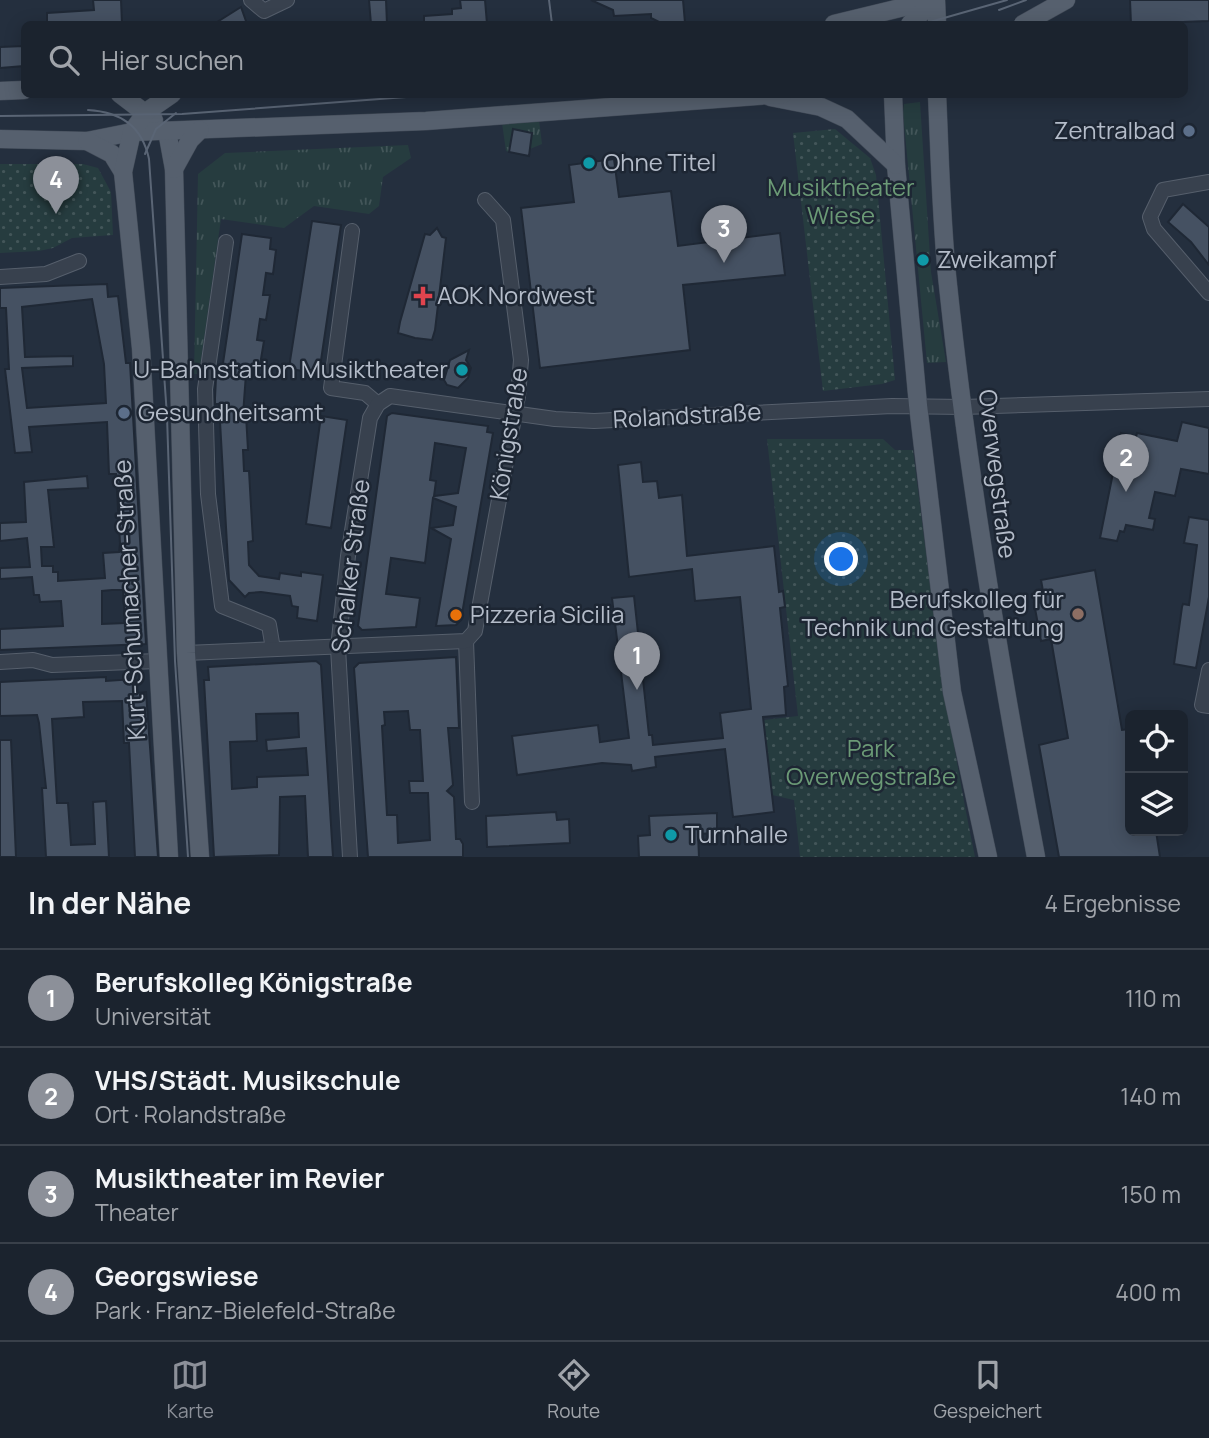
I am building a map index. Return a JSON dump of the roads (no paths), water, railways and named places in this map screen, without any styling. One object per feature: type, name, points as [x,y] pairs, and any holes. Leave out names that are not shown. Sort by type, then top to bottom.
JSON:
[{"type":"main road","points":[[848,21],[935,0]]},
{"type":"main road","points":[[913,21],[935,0]]},
{"type":"main road","points":[[935,0],[937,21]]},
{"type":"main road","points":[[1028,21],[1066,0]]},
{"type":"main road","points":[[0,90],[21,90]]},
{"type":"main road","points":[[126,98],[167,131],[174,169],[186,653],[200,857]]},
{"type":"main road","points":[[132,132],[146,112],[166,98]]},
{"type":"main road","points":[[0,139],[87,141],[132,132],[474,118],[735,98]]},
{"type":"main road","points":[[786,98],[821,107],[846,119],[896,165]]},
{"type":"main road","points":[[893,98],[896,165],[918,405],[952,692],[988,857]]},
{"type":"main road","name":"Overwegstraße","points":[[937,98],[947,283],[963,407],[986,580],[1036,857]]},
{"type":"main road","points":[[174,169],[190,140],[200,130]]},
{"type":"main road","name":"Kurt-Schumacher-Straße","points":[[132,132],[123,172],[141,348],[169,857]]},
{"type":"main road","points":[[87,141],[112,155],[123,172]]},
{"type":"street","points":[[251,0],[264,11],[287,0]]},
{"type":"street","points":[[1209,181],[1163,190],[1150,217],[1154,229],[1209,293]]},
{"type":"street","name":"Königstraße","points":[[472,802],[471,636],[514,413],[521,360],[503,220],[485,200]]},
{"type":"street","points":[[352,231],[331,388],[365,393],[377,404]]},
{"type":"street","points":[[226,242],[205,389],[208,494],[222,606],[269,625],[273,649]]},
{"type":"street","points":[[0,277],[46,274],[79,261]]},
{"type":"street","name":"Rolandstraße","points":[[377,404],[390,396],[594,421],[918,405],[963,407],[1209,399]]},
{"type":"street","name":"Schalker Straße","points":[[350,857],[338,648],[350,542],[370,418],[377,404]]},
{"type":"street","points":[[186,653],[338,648],[471,636]]},
{"type":"street","points":[[0,662],[33,660],[52,665],[158,661]]},
{"type":"street","points":[[1209,670],[1202,705],[1209,706]]},
{"type":"tram line","points":[[549,0],[552,21]]},
{"type":"tram line","points":[[934,21],[1007,0]]},
{"type":"tram line","points":[[999,10],[1026,0]]},
{"type":"tram line","points":[[0,116],[182,114],[393,98]]},
{"type":"tram line","points":[[88,110],[110,114],[128,123],[141,138],[149,159],[167,416],[175,661],[188,857]]},
{"type":"tram line","points":[[145,154],[156,129],[176,113]]},
{"type":"place","name":"Zentralbad","points":[[1189,131]]},
{"type":"place","name":"Ohne Titel","points":[[589,163]]},
{"type":"place","name":"Georgswiese","points":[[56,214]]},
{"type":"place","name":"Zweikampf","points":[[923,260]]},
{"type":"place","name":"Musiktheater im Revier","points":[[724,263]]},
{"type":"place","name":"AOK Nordwest","points":[[423,296]]},
{"type":"place","name":"U-Bahnstation Musiktheater","points":[[462,370]]},
{"type":"place","name":"Gesundheitsamt","points":[[124,413]]},
{"type":"place","name":"VHS/Städt. Musikschule","points":[[1126,492]]},
{"type":"place","name":"Berufskolleg für Technik und Gestaltung","points":[[1078,614]]},
{"type":"place","name":"Pizzeria Sicilia","points":[[456,615]]},
{"type":"place","name":"Berufskolleg Königstraße","points":[[637,690]]},
{"type":"place","name":"Turnhalle","points":[[671,835]]},
{"type":"park label","name":"Musiktheater Wiese","points":[[841,202]]},
{"type":"park label","name":"Park Overwegstraße","points":[[871,763]]}]
